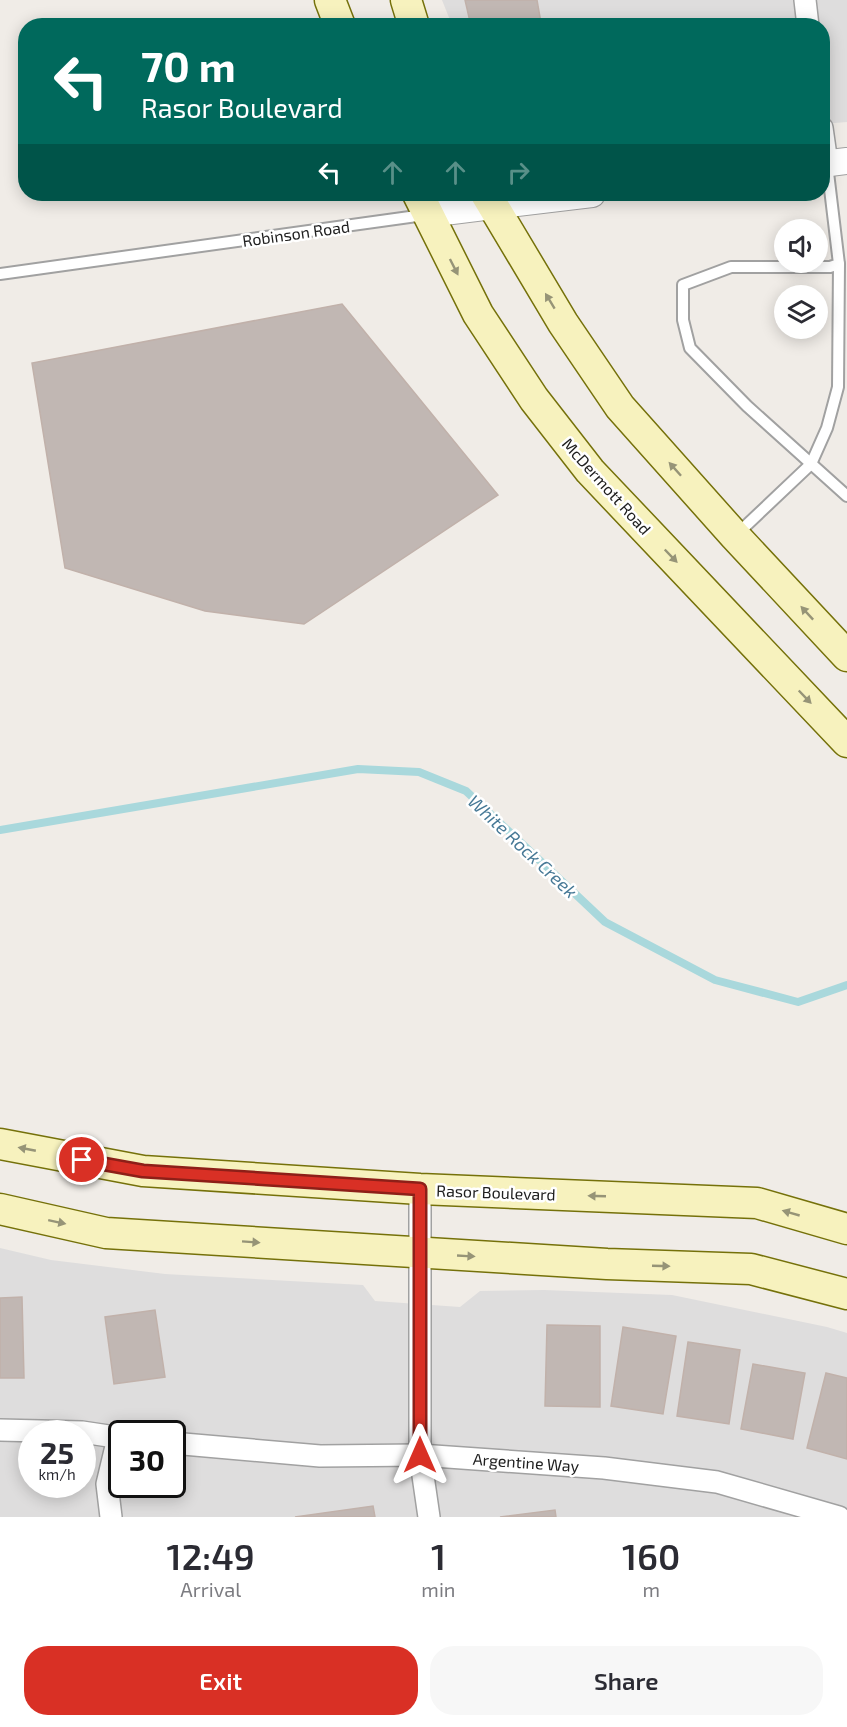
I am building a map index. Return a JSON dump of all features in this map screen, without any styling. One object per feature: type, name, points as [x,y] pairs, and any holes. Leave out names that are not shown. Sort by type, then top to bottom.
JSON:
[{"type":"main road","points":[[330,0],[337,18]]},
{"type":"main road","points":[[406,0],[412,18]]},
{"type":"main road","points":[[490,201],[569,332],[620,407],[735,536],[847,656]]},
{"type":"main road","name":"McDermott Road","points":[[423,204],[478,314],[534,399],[590,471],[847,742]]},
{"type":"main road","name":"Rasor Boulevard","points":[[0,1144],[143,1171],[420,1189],[757,1203],[847,1229]]},
{"type":"main road","points":[[0,1209],[106,1233],[607,1264],[751,1269],[847,1294]]},
{"type":"street","points":[[805,0],[807,18]]},
{"type":"street","name":"Robinson Road","points":[[423,204],[472,201]]},
{"type":"street","points":[[420,1189],[420,1455],[429,1517]]},
{"type":"street","points":[[0,1430],[82,1432],[108,1436]]},
{"type":"street","name":"Argentine Way","points":[[186,1444],[320,1456],[420,1455],[659,1474],[717,1482],[769,1507],[839,1517]]},
{"type":"street","points":[[109,1498],[111,1517]]},
{"type":"lane","points":[[735,536],[811,464],[827,428],[838,387],[839,264],[832,162]]},
{"type":"lane","name":"Robinson Road","points":[[0,274],[423,204]]},
{"type":"lane","points":[[839,264],[831,267],[731,267],[683,285],[683,320],[690,348],[747,406],[847,496]]},
{"type":"shaded area","points":[[442,0],[847,0],[847,122],[830,123],[830,18],[449,18]]},
{"type":"shaded area","points":[[0,1248],[51,1260],[165,1274],[363,1285],[375,1301],[460,1307],[480,1291],[544,1290],[672,1295],[847,1333],[847,1517],[0,1517]]},
{"type":"building","points":[[465,0],[537,0],[540,18],[469,18]]},
{"type":"building","points":[[342,304],[498,495],[304,624],[205,611],[65,568],[32,363]]},
{"type":"building","points":[[22,1297],[24,1378],[0,1378],[0,1298]]},
{"type":"building","points":[[155,1310],[165,1377],[114,1384],[105,1317]]},
{"type":"building","points":[[547,1325],[600,1326],[600,1407],[545,1406]]},
{"type":"building","points":[[623,1327],[676,1336],[663,1414],[611,1406]]},
{"type":"building","points":[[688,1342],[740,1350],[729,1424],[677,1416]]},
{"type":"building","points":[[753,1364],[805,1373],[793,1439],[741,1429]]},
{"type":"building","points":[[826,1373],[847,1378],[847,1459],[807,1448]]},
{"type":"building","points":[[373,1506],[375,1517],[295,1517]]},
{"type":"building","points":[[555,1510],[556,1517],[500,1517]]},
{"type":"waterway","name":"White Rock Creek","points":[[0,830],[358,769],[419,772],[466,791],[605,922],[715,980],[798,1002],[847,985]]},
{"type":"route","points":[[82,1160],[143,1171],[420,1189],[420,1455]]}]
